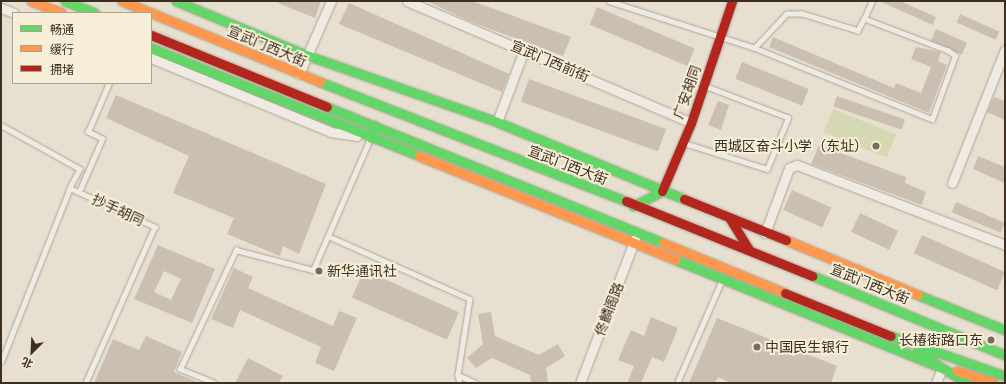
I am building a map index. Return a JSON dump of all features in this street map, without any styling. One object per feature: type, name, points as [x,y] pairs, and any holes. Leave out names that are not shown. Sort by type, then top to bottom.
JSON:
[{"type":"street","points":[[31,1],[59,12]]},
{"type":"street","points":[[65,1],[92,12]]},
{"type":"street","name":"宣武门西大街","points":[[122,1],[136,4],[299,74],[633,206],[749,249],[1005,355]]},
{"type":"street","name":"宣武门西大街","points":[[176,1],[308,56],[497,122],[730,219],[1005,330]]},
{"type":"street","points":[[299,74],[331,1]]},
{"type":"street","name":"宣武门西前街","points":[[407,1],[691,123]]},
{"type":"street","name":"广安胡同","points":[[662,191],[691,123],[721,39],[732,1]]},
{"type":"street","points":[[1,8],[12,12]]},
{"type":"street","points":[[152,36],[906,342],[1005,376]]},
{"type":"street","points":[[152,48],[632,245],[942,368],[993,383]]},
{"type":"street","points":[[497,122],[524,50]]},
{"type":"street","points":[[952,183],[1005,50]]},
{"type":"street","points":[[152,58],[332,132],[371,138]]},
{"type":"street","points":[[371,138],[375,126]]},
{"type":"street","points":[[765,233],[789,168],[797,165],[1005,245]]},
{"type":"street","points":[[633,206],[662,191]]},
{"type":"street","points":[[730,219],[749,249]]},
{"type":"street","name":"佟麟阁路","points":[[580,383],[637,234]]},
{"type":"street","points":[[906,342],[942,368],[968,383]]},
{"type":"street","points":[[936,383],[942,368]]},
{"type":"lane","points":[[130,1],[136,4]]},
{"type":"lane","points":[[609,1],[721,39],[755,48],[932,119],[955,56],[864,19]]},
{"type":"lane","points":[[755,48],[787,14],[802,14],[858,31],[872,1]]},
{"type":"lane","points":[[79,192],[102,139],[88,132],[109,84]]},
{"type":"lane","points":[[683,142],[767,170],[788,118],[704,86]]},
{"type":"lane","points":[[1,125],[80,170],[70,188],[1,362]]},
{"type":"lane","points":[[214,383],[180,369],[236,250],[313,270],[371,138]]},
{"type":"lane","name":"抄手胡同","points":[[70,188],[155,227],[86,383]]},
{"type":"lane","points":[[328,236],[470,299],[458,375],[460,383]]},
{"type":"lane","points":[[677,383],[722,280]]},
{"type":"lane","points":[[458,375],[476,383]]},
{"type":"green space","points":[[833,109],[896,134],[887,158],[824,132]]},
{"type":"building","points":[[273,1],[321,1],[315,18]]},
{"type":"building","points":[[427,1],[472,1],[571,37],[563,56],[469,21]]},
{"type":"building","points":[[879,1],[900,1],[936,17],[933,25]]},
{"type":"building","points":[[349,3],[509,74],[502,92],[339,24]]},
{"type":"building","points":[[597,7],[695,48],[687,66],[590,24]]},
{"type":"building","points":[[960,14],[999,31],[996,40],[956,22]]},
{"type":"building","points":[[936,29],[967,43],[962,55],[931,41]]},
{"type":"building","points":[[773,37],[894,88],[896,83],[921,93],[931,67],[911,59],[916,47],[941,52],[938,61],[947,65],[929,113],[769,47]]},
{"type":"building","points":[[742,62],[809,89],[802,106],[735,79]]},
{"type":"building","points":[[529,79],[666,129],[658,151],[521,102]]},
{"type":"building","points":[[116,95],[326,184],[299,254],[283,246],[280,256],[227,234],[234,218],[173,193],[189,156],[106,118]]},
{"type":"building","points":[[837,96],[905,119],[901,130],[833,106]]},
{"type":"building","points":[[994,97],[1005,101],[1005,120],[987,112]]},
{"type":"building","points":[[718,101],[729,105],[721,130],[708,125]]},
{"type":"building","points":[[819,145],[906,177],[905,183],[926,192],[922,205],[811,164]]},
{"type":"building","points":[[978,156],[1005,167],[1005,183],[973,169]]},
{"type":"building","points":[[792,190],[831,207],[822,228],[783,210]]},
{"type":"building","points":[[956,202],[1005,223],[1000,233],[952,212]]},
{"type":"building","points":[[860,213],[898,231],[889,250],[851,232]]},
{"type":"building","points":[[922,235],[1005,272],[997,290],[914,253]]},
{"type":"building","points":[[158,245],[215,269],[192,323],[134,299]],"holes":[[[164,271],[181,279],[171,300],[154,292]]]},
{"type":"building","points":[[234,268],[253,277],[248,288],[333,326],[339,311],[357,318],[334,371],[315,363],[321,347],[240,310],[233,328],[211,319]]},
{"type":"building","points":[[364,270],[459,312],[447,340],[352,297]]},
{"type":"building","points":[[491,312],[495,336],[539,355],[558,344],[565,356],[546,368],[548,383],[531,383],[530,375],[492,358],[476,368],[467,358],[483,344],[478,314]]},
{"type":"building","points":[[651,317],[678,328],[664,362],[652,357],[641,383],[627,383],[634,366],[618,360],[631,330],[644,336]]},
{"type":"building","points":[[717,318],[837,366],[831,383],[731,383],[718,377],[715,383],[689,383]]},
{"type":"building","points":[[146,336],[182,352],[174,372],[199,383],[94,383],[113,339],[139,350]]},
{"type":"building","points":[[248,358],[283,376],[279,383],[235,383]]},
{"type":"traffic: fast","points":[[65,1],[92,12]]},
{"type":"traffic: fast","points":[[176,1],[309,56],[497,122],[684,199]]},
{"type":"traffic: fast","points":[[152,48],[419,156]]},
{"type":"traffic: fast","points":[[320,82],[626,201]]},
{"type":"traffic: fast","points":[[327,107],[663,243]]},
{"type":"traffic: fast","points":[[371,138],[375,126]]},
{"type":"traffic: fast","points":[[633,206],[662,191]]},
{"type":"traffic: fast","points":[[676,260],[942,368],[968,383]]},
{"type":"traffic: fast","points":[[813,276],[1005,355]]},
{"type":"traffic: fast","points":[[918,295],[1005,330]]},
{"type":"traffic: fast","points":[[891,336],[1005,376]]},
{"type":"traffic: fast","points":[[918,351],[942,368]]},
{"type":"traffic: slow","points":[[31,1],[59,12]]},
{"type":"traffic: slow","points":[[122,1],[149,12]]},
{"type":"traffic: slow","points":[[152,13],[320,82]]},
{"type":"traffic: slow","points":[[419,156],[676,260]]},
{"type":"traffic: slow","points":[[786,240],[918,295]]},
{"type":"traffic: slow","points":[[663,243],[785,293]]},
{"type":"traffic: slow","points":[[957,371],[993,383]]},
{"type":"traffic: jam","points":[[662,191],[691,123],[732,1]]},
{"type":"traffic: jam","points":[[152,35],[327,107]]},
{"type":"traffic: jam","points":[[684,199],[786,240]]},
{"type":"traffic: jam","points":[[626,201],[813,276]]},
{"type":"traffic: jam","points":[[730,219],[749,249]]},
{"type":"traffic: jam","points":[[785,293],[891,336]]},
{"type":"place","name":"西城区奋斗小学（东址）","points":[[876,146]]},
{"type":"place","name":"新华通讯社","points":[[319,271]]},
{"type":"place","name":"长椿街路口东","points":[[991,340]]},
{"type":"place","name":"中国民生银行","points":[[757,347]]}]
